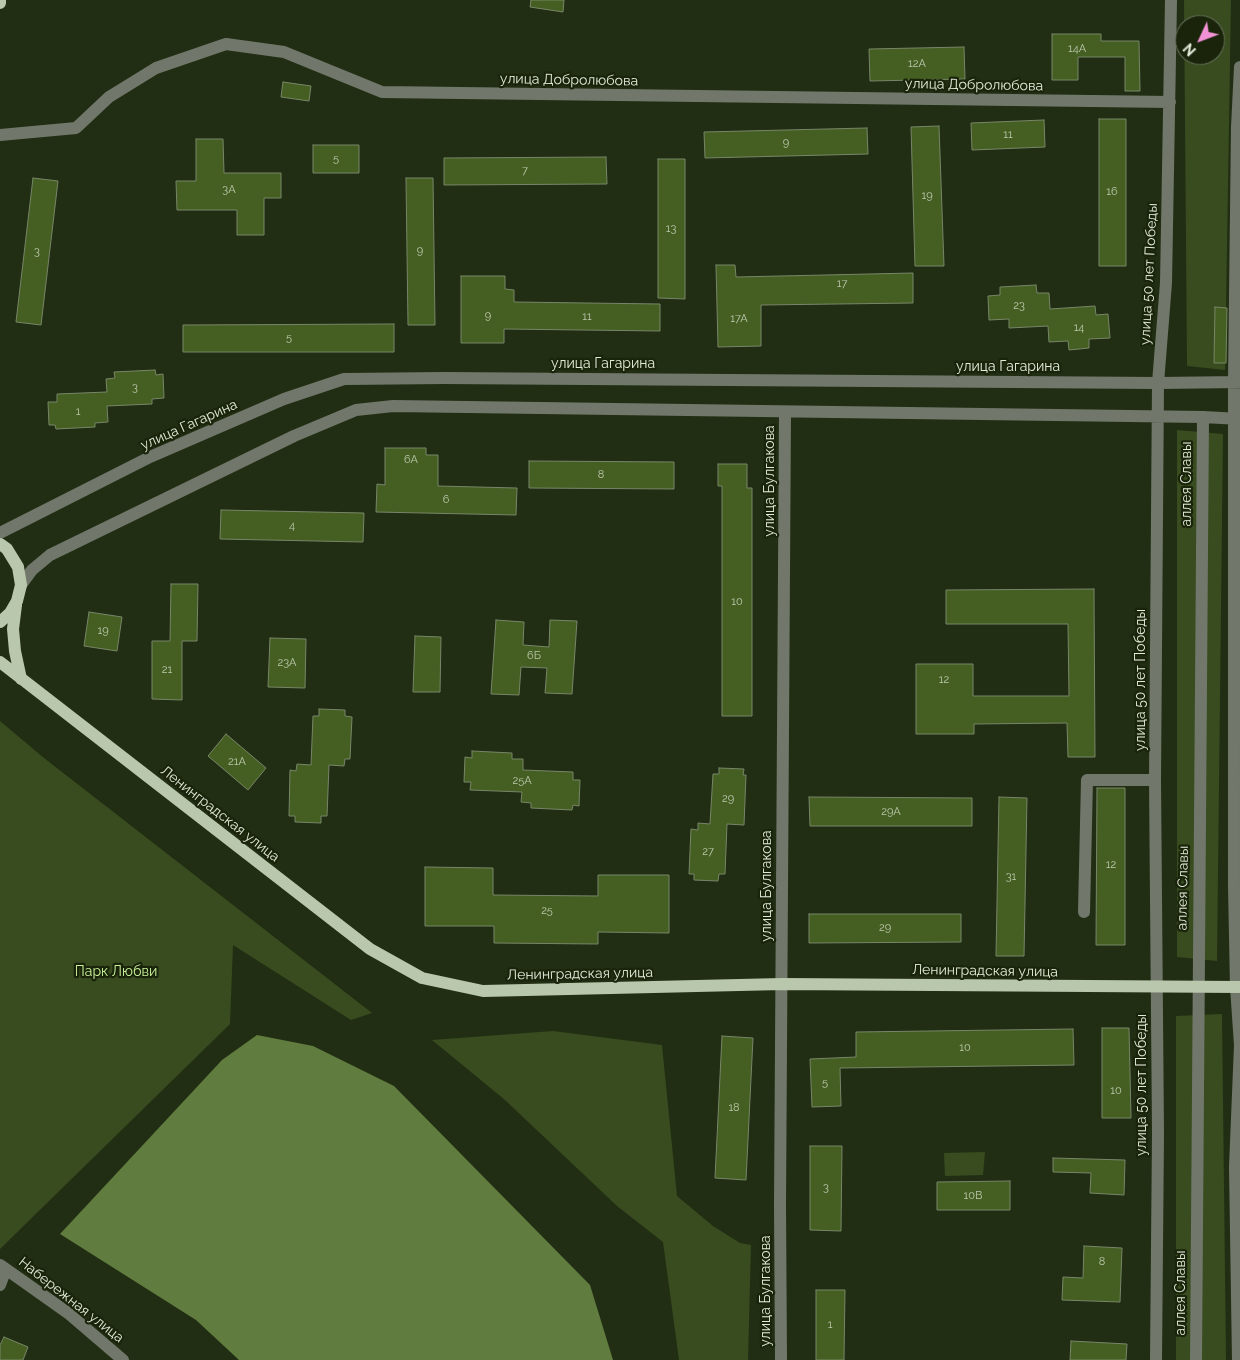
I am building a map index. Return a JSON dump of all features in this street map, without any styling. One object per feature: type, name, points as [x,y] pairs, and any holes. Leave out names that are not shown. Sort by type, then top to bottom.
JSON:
[{"type":"main road","points":[[0,544],[7,549],[18,567],[21,584],[13,629],[15,651],[21,679]]},
{"type":"main road","points":[[0,622],[10,613],[17,601]]},
{"type":"main road","name":"Ленинградская улица","points":[[0,662],[370,949],[422,978],[483,991],[782,984],[1156,988],[1238,987]]},
{"type":"street","name":"улица 50 лет Победы","points":[[1156,1360],[1158,1133],[1155,780],[1158,383],[1166,283],[1171,0]]},
{"type":"street","name":"улица Добролюбова","points":[[0,136],[76,128],[109,97],[156,68],[226,44],[284,52],[382,92],[1170,102]]},
{"type":"street","points":[[1238,1360],[1235,1167],[1240,1045],[1234,886],[1237,127],[1240,67]]},
{"type":"street","name":"улица Гагарина","points":[[0,533],[150,457],[284,399],[344,380],[454,378],[1237,382]]},
{"type":"street","points":[[21,584],[32,570],[50,555],[294,436],[356,410],[393,406],[1237,419]]},
{"type":"street","name":"улица Булгакова","points":[[781,1360],[780,1195],[785,412]]},
{"type":"street","name":"аллея Славы","points":[[1196,1360],[1197,986],[1203,417]]},
{"type":"street","points":[[1084,912],[1086,780],[1155,780]]},
{"type":"street","points":[[0,1285],[3,1267]]},
{"type":"street","name":"Набережная улица","points":[[3,1267],[68,1313],[123,1360]]},
{"type":"green space","points":[[1184,0],[1231,0],[1225,370],[1187,366],[1185,65],[1225,65],[1225,15],[1184,15]]},
{"type":"green space","points":[[1177,430],[1223,434],[1217,961],[1177,957]]},
{"type":"green space","name":"Парк Любви","points":[[0,721],[44,758],[372,1013],[351,1020],[233,945],[230,1024],[0,1249]]},
{"type":"green space","points":[[1222,1014],[1226,1360],[1176,1360],[1176,1016]]},
{"type":"green space","points":[[553,1031],[662,1045],[677,1196],[713,1226],[740,1243],[751,1245],[748,1360],[679,1360],[663,1242],[617,1206],[505,1100],[432,1040]]},
{"type":"green space","points":[[985,1152],[983,1175],[945,1176],[944,1153]]},
{"type":"shaded area","points":[[257,1035],[313,1046],[394,1086],[590,1285],[613,1360],[239,1360],[196,1320],[60,1234],[222,1060]]},
{"type":"building","points":[[531,0],[564,0],[563,12],[530,7]]},
{"type":"building","points":[[1052,34],[1101,34],[1101,41],[1139,41],[1140,91],[1125,91],[1125,57],[1078,57],[1078,80],[1052,80]]},
{"type":"building","points":[[964,47],[965,79],[870,81],[869,49]]},
{"type":"building","points":[[283,82],[311,86],[309,101],[281,97]]},
{"type":"building","points":[[1099,119],[1126,119],[1126,266],[1099,266]]},
{"type":"building","points":[[1044,120],[1045,147],[972,150],[971,123]]},
{"type":"building","points":[[939,126],[944,266],[915,266],[911,127]]},
{"type":"building","points":[[867,128],[868,154],[705,158],[704,132]]},
{"type":"building","points":[[196,139],[223,139],[224,173],[281,173],[281,198],[264,198],[264,235],[237,235],[237,210],[177,210],[176,181],[196,181]]},
{"type":"building","points":[[313,145],[359,145],[359,173],[313,173]]},
{"type":"building","points":[[606,157],[607,184],[444,185],[444,158]]},
{"type":"building","points":[[658,159],[685,159],[685,299],[658,298]]},
{"type":"building","points":[[33,178],[58,181],[41,325],[16,322]]},
{"type":"building","points":[[406,178],[433,178],[435,325],[408,325]]},
{"type":"building","points":[[716,265],[735,265],[736,277],[913,273],[913,303],[761,305],[761,346],[718,347]]},
{"type":"building","points":[[461,276],[505,276],[505,289],[514,290],[514,302],[660,304],[660,331],[504,329],[504,343],[461,343]]},
{"type":"building","points":[[1036,285],[1037,293],[1049,293],[1050,309],[1095,306],[1096,315],[1108,314],[1110,338],[1089,339],[1089,348],[1069,350],[1068,341],[1049,342],[1048,326],[1009,328],[1009,319],[989,320],[988,296],[1000,295],[1000,287]]},
{"type":"building","points":[[1215,307],[1227,308],[1226,363],[1214,363]]},
{"type":"building","points":[[394,324],[394,352],[183,352],[183,325]]},
{"type":"building","points":[[155,370],[156,375],[163,374],[164,398],[152,399],[152,404],[107,406],[108,422],[95,423],[95,427],[56,429],[55,425],[49,425],[48,402],[57,402],[57,394],[107,392],[106,379],[115,378],[114,372]]},
{"type":"building","points":[[385,448],[426,448],[426,455],[438,455],[438,486],[517,488],[516,515],[376,512],[377,484],[385,485]]},
{"type":"building","points":[[529,461],[674,462],[674,489],[529,488]]},
{"type":"building","points":[[718,464],[747,464],[747,488],[752,488],[752,716],[722,716],[722,486],[718,486]]},
{"type":"building","points":[[221,510],[364,513],[363,542],[220,539]]},
{"type":"building","points":[[171,584],[198,584],[197,641],[182,641],[182,700],[152,699],[152,641],[170,641]]},
{"type":"building","points":[[1094,589],[1095,757],[1068,757],[1067,723],[974,724],[974,734],[916,734],[916,664],[973,664],[973,696],[1069,696],[1068,624],[946,624],[946,590]]},
{"type":"building","points":[[89,612],[122,617],[117,651],[84,646]]},
{"type":"building","points":[[496,620],[524,622],[523,645],[549,647],[550,620],[577,621],[572,694],[545,693],[547,668],[521,667],[519,695],[491,694]]},
{"type":"building","points":[[415,636],[441,637],[440,692],[413,692]]},
{"type":"building","points":[[270,638],[306,639],[305,688],[268,687]]},
{"type":"building","points":[[319,709],[345,710],[345,716],[352,717],[350,759],[345,759],[344,766],[329,765],[327,816],[321,816],[321,823],[295,822],[295,816],[289,816],[290,770],[296,771],[297,764],[311,765],[313,716],[319,716]]},
{"type":"building","points":[[226,734],[266,768],[248,790],[208,756]]},
{"type":"building","points":[[472,751],[512,753],[512,759],[523,759],[523,770],[573,772],[573,780],[580,780],[579,806],[573,805],[572,810],[531,808],[531,803],[521,802],[522,792],[470,790],[471,782],[464,782],[465,757],[472,758]]},
{"type":"building","points":[[719,768],[744,769],[743,775],[746,775],[744,825],[727,824],[725,874],[719,874],[718,881],[694,880],[694,874],[689,874],[691,829],[698,830],[698,823],[710,824],[713,774],[719,774]]},
{"type":"building","points":[[1097,788],[1125,788],[1125,945],[1096,945]]},
{"type":"building","points":[[809,797],[972,798],[972,826],[810,826]]},
{"type":"building","points":[[999,797],[1027,798],[1024,956],[996,956]]},
{"type":"building","points":[[425,867],[493,868],[493,895],[598,896],[598,875],[669,875],[669,933],[598,932],[598,944],[494,943],[494,926],[425,926]]},
{"type":"building","points":[[809,914],[961,914],[961,942],[809,943]]},
{"type":"building","points":[[1102,1028],[1129,1028],[1131,1118],[1102,1118]]},
{"type":"building","points":[[1073,1029],[1074,1065],[840,1068],[841,1106],[812,1107],[810,1059],[856,1057],[856,1032]]},
{"type":"building","points":[[722,1036],[753,1038],[746,1180],[715,1178]]},
{"type":"building","points":[[810,1146],[842,1146],[841,1231],[810,1230]]},
{"type":"building","points":[[1053,1158],[1125,1160],[1124,1195],[1090,1193],[1091,1173],[1053,1172]]},
{"type":"building","points":[[1010,1181],[1010,1210],[937,1210],[937,1182]]},
{"type":"building","points":[[1084,1246],[1122,1248],[1120,1302],[1062,1300],[1063,1277],[1083,1278]]},
{"type":"building","points":[[816,1290],[845,1290],[844,1360],[816,1360]]},
{"type":"building","points":[[4,1337],[28,1347],[23,1360],[0,1360],[0,1345]]},
{"type":"building","points":[[1071,1341],[1127,1344],[1126,1360],[1070,1360]]}]
